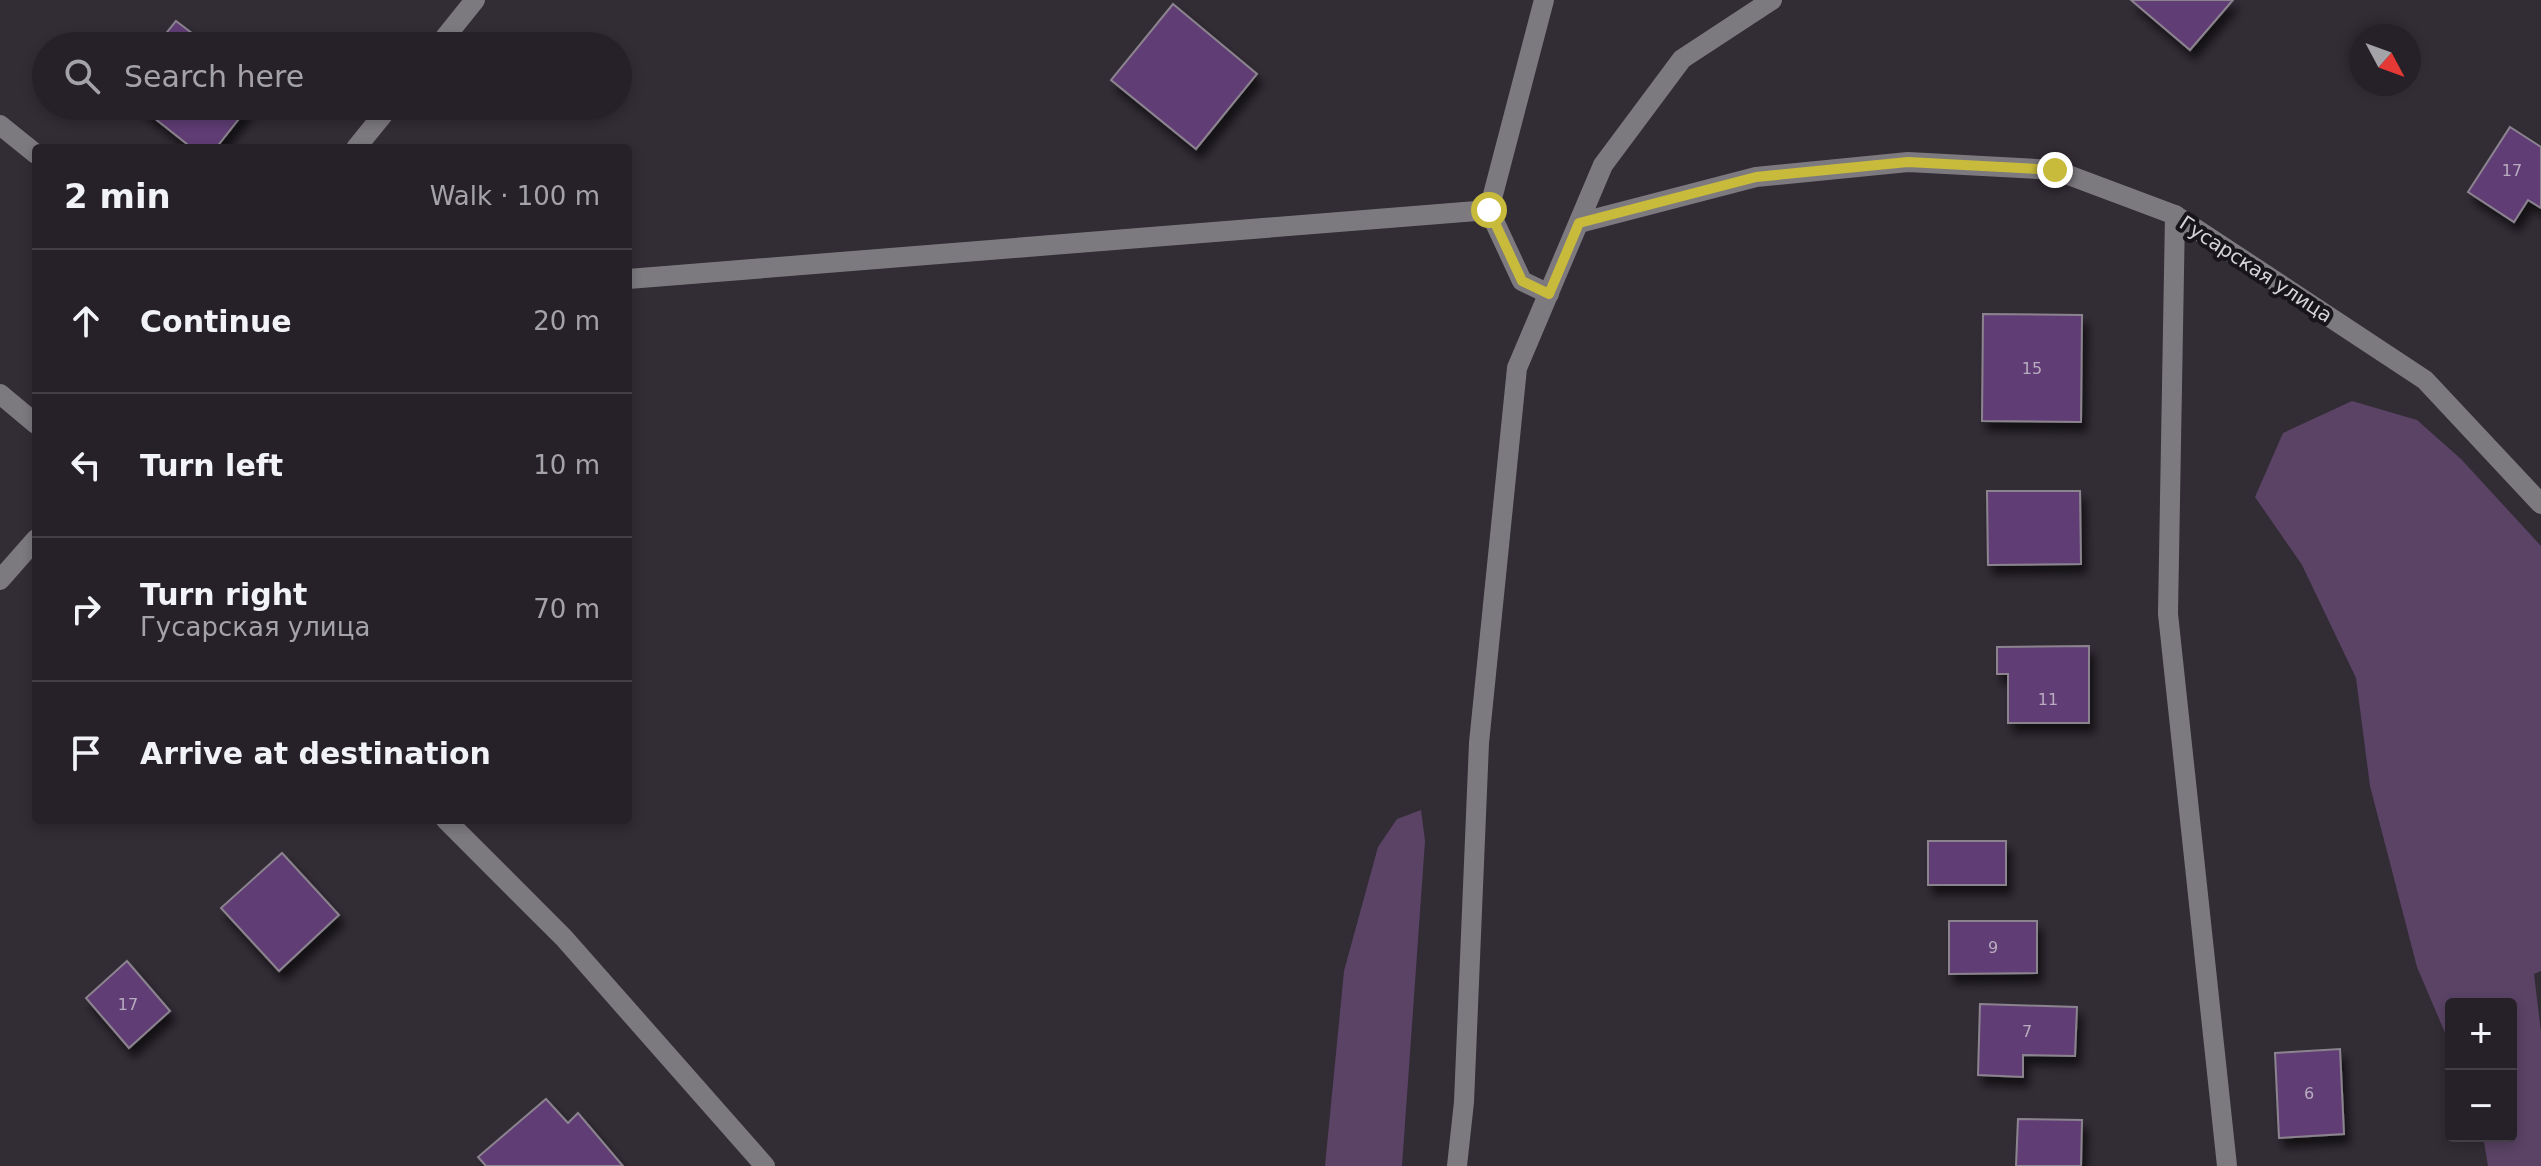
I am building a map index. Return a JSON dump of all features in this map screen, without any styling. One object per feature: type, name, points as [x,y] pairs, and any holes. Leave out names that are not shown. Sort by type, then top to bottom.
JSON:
[{"type":"street","points":[[449,32],[475,0]]},
{"type":"street","points":[[1544,0],[1489,210],[1522,281],[1549,294]]},
{"type":"street","points":[[1457,1166],[1464,1102],[1479,743],[1517,368],[1603,165],[1682,59],[1772,0]]},
{"type":"street","points":[[359,144],[379,120]]},
{"type":"street","points":[[0,125],[32,151]]},
{"type":"street","name":"Гусарская улица","points":[[1579,223],[1756,177],[1908,162],[2055,170],[2175,215],[2425,380],[2541,504]]},
{"type":"street","points":[[632,279],[1489,210]]},
{"type":"street","points":[[2175,215],[2168,614],[2227,1166]]},
{"type":"street","points":[[0,394],[32,421]]},
{"type":"street","points":[[0,580],[32,544]]},
{"type":"street","points":[[450,824],[564,938],[765,1166]]},
{"type":"shaded area","points":[[2352,401],[2417,420],[2461,459],[2541,546],[2541,971],[2534,974],[2541,1032],[2541,1166],[2488,1166],[2484,1142],[2517,1142],[2517,998],[2445,998],[2445,1033],[2417,967],[2370,786],[2356,678],[2302,565],[2255,497],[2283,433]]},
{"type":"shaded area","points":[[1421,810],[1425,841],[1402,1166],[1325,1166],[1344,971],[1378,847],[1397,819]]},
{"type":"building","points":[[2131,0],[2233,0],[2190,50]]},
{"type":"building","points":[[1173,4],[1257,74],[1196,149],[1111,80]]},
{"type":"building","points":[[176,21],[191,32],[167,32]]},
{"type":"building","points":[[157,120],[238,120],[219,144],[187,144]]},
{"type":"building","points":[[2510,127],[2541,147],[2541,208],[2528,200],[2514,222],[2468,192]]},
{"type":"building","points":[[1983,314],[2082,315],[2081,422],[1982,421]]},
{"type":"building","points":[[1987,491],[2080,491],[2081,564],[1988,565]]},
{"type":"building","points":[[2089,646],[2089,723],[2008,723],[2008,674],[1997,674],[1997,647]]},
{"type":"building","points":[[1928,841],[2006,841],[2006,885],[1928,885]]},
{"type":"building","points":[[282,853],[339,915],[279,971],[221,908]]},
{"type":"building","points":[[1949,921],[2037,921],[2037,973],[1949,974]]},
{"type":"building","points":[[127,961],[170,1011],[129,1048],[86,998]]},
{"type":"building","points":[[1980,1004],[2077,1007],[2075,1056],[2023,1055],[2023,1077],[1978,1075]]},
{"type":"building","points":[[2340,1049],[2344,1134],[2279,1138],[2275,1053]]},
{"type":"building","points":[[546,1099],[568,1123],[578,1113],[623,1166],[486,1166],[478,1157]]},
{"type":"building","points":[[2018,1119],[2082,1120],[2081,1166],[2016,1166]]},
{"type":"route","points":[[1489,210],[1522,281],[1549,294],[1579,223],[1756,177],[1908,162],[2055,170]]}]
